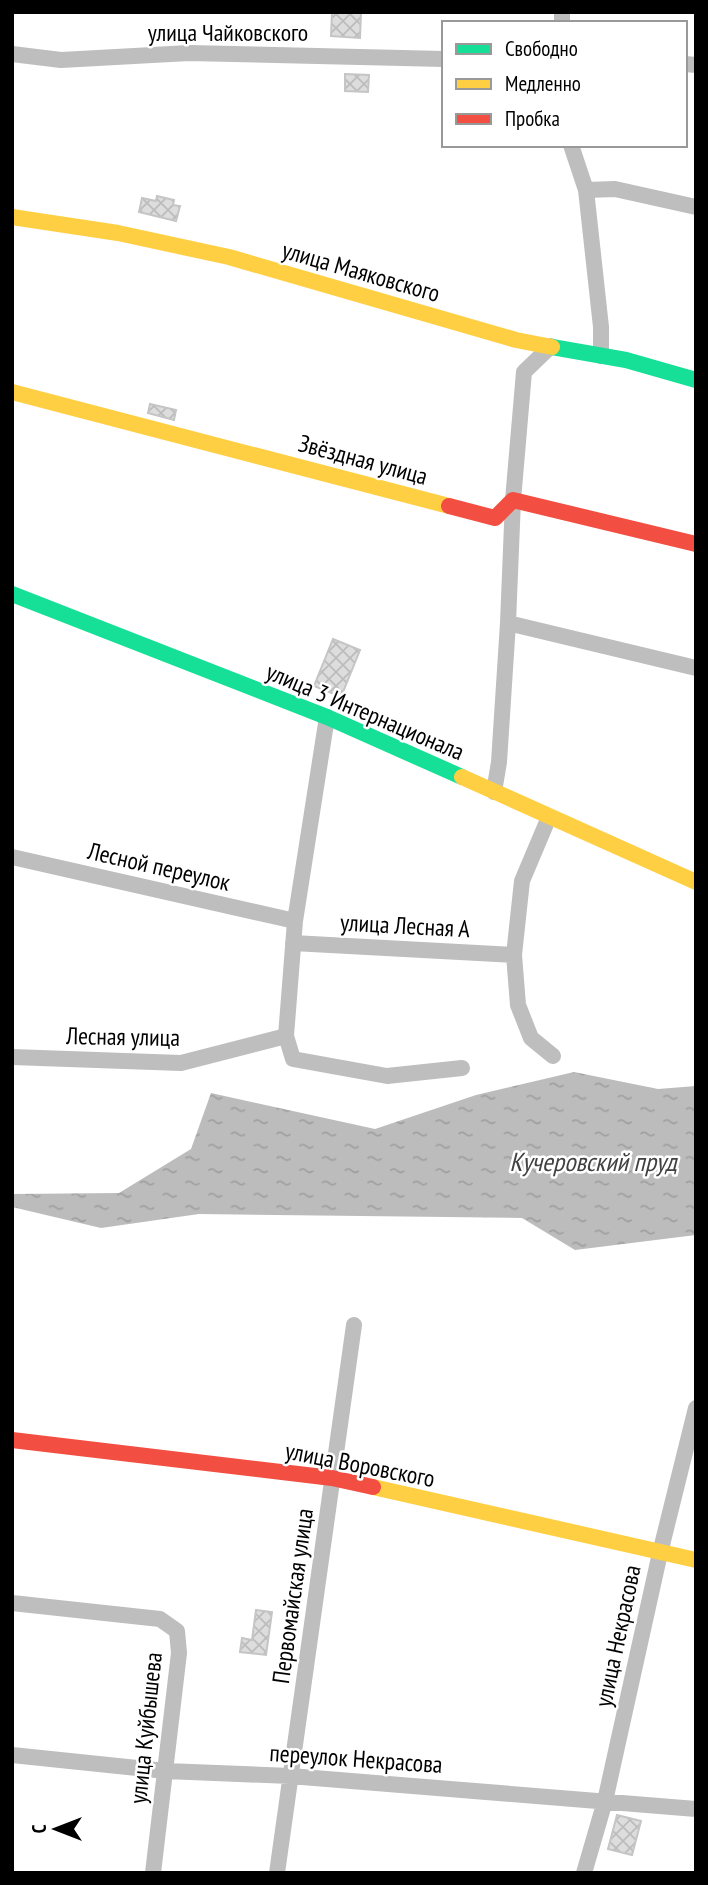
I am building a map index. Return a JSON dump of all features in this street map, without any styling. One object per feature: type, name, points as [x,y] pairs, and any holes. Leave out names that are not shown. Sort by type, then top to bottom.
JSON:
[{"type":"street","name":"улица Чайковского","points":[[12,54],[61,60],[189,53],[442,58]]},
{"type":"street","points":[[572,147],[586,190],[601,327],[601,356]]},
{"type":"street","points":[[586,190],[615,189],[696,207]]},
{"type":"street","name":"улица Маяковского","points":[[12,217],[118,233],[229,257],[516,340],[626,360],[696,380]]},
{"type":"street","points":[[494,792],[499,762],[513,500],[524,372],[551,346]]},
{"type":"street","name":"Звёздная улица","points":[[12,392],[495,518],[513,500]]},
{"type":"street","points":[[513,500],[696,544]]},
{"type":"street","name":"улица 3 Интернационала","points":[[12,594],[327,717],[696,882]]},
{"type":"street","points":[[508,623],[696,668]]},
{"type":"street","points":[[327,717],[295,921],[286,1036],[293,1059],[387,1076],[462,1068]]},
{"type":"street","points":[[549,817],[522,881],[514,955],[518,1005],[526,1027],[531,1038],[553,1056]]},
{"type":"street","name":"Лесной переулок","points":[[12,858],[295,921]]},
{"type":"street","name":"улица Лесная А","points":[[293,943],[514,955]]},
{"type":"street","name":"Лесная улица","points":[[12,1057],[181,1063],[286,1036]]},
{"type":"street","name":"Первомайская улица","points":[[277,1873],[355,1325]]},
{"type":"street","name":"улица Некрасова","points":[[584,1873],[606,1801],[660,1553],[696,1408]]},
{"type":"street","name":"улица Воровского","points":[[12,1440],[332,1478],[696,1560]]},
{"type":"street","name":"улица Куйбышева","points":[[12,1603],[160,1619],[177,1631],[179,1653],[153,1873]]},
{"type":"street","name":"переулок Некрасова","points":[[12,1755],[166,1771],[290,1776],[696,1809]]},
{"type":"water","name":"Кучеровский пруд","points":[[574,1072],[658,1089],[696,1086],[696,1235],[575,1250],[522,1218],[199,1214],[101,1228],[12,1207],[12,1194],[119,1193],[191,1149],[211,1093],[375,1129],[476,1095]]},
{"type":"building","points":[[332,12],[361,12],[360,38],[331,36]]},
{"type":"building","points":[[345,74],[369,75],[368,92],[345,91]]},
{"type":"building","points":[[157,196],[174,200],[173,205],[180,206],[176,221],[139,212],[142,198],[156,201]]},
{"type":"building","points":[[150,404],[176,410],[174,420],[148,413]]},
{"type":"building","points":[[333,639],[360,650],[341,697],[314,686]]},
{"type":"building","points":[[256,1610],[272,1612],[266,1655],[240,1652],[242,1638],[252,1640]]},
{"type":"building","points":[[617,1815],[641,1821],[632,1855],[608,1849]]},
{"type":"traffic: fast","points":[[552,347],[626,360],[696,380]]},
{"type":"traffic: fast","points":[[12,594],[327,717],[462,777]]},
{"type":"traffic: slow","points":[[12,217],[118,233],[229,257],[516,340],[552,347]]},
{"type":"traffic: slow","points":[[12,392],[449,506]]},
{"type":"traffic: slow","points":[[462,777],[696,882]]},
{"type":"traffic: slow","points":[[373,1487],[696,1560]]},
{"type":"traffic: jam","points":[[449,506],[495,518],[513,500],[696,544]]},
{"type":"traffic: jam","points":[[12,1440],[332,1478],[373,1487]]}]
